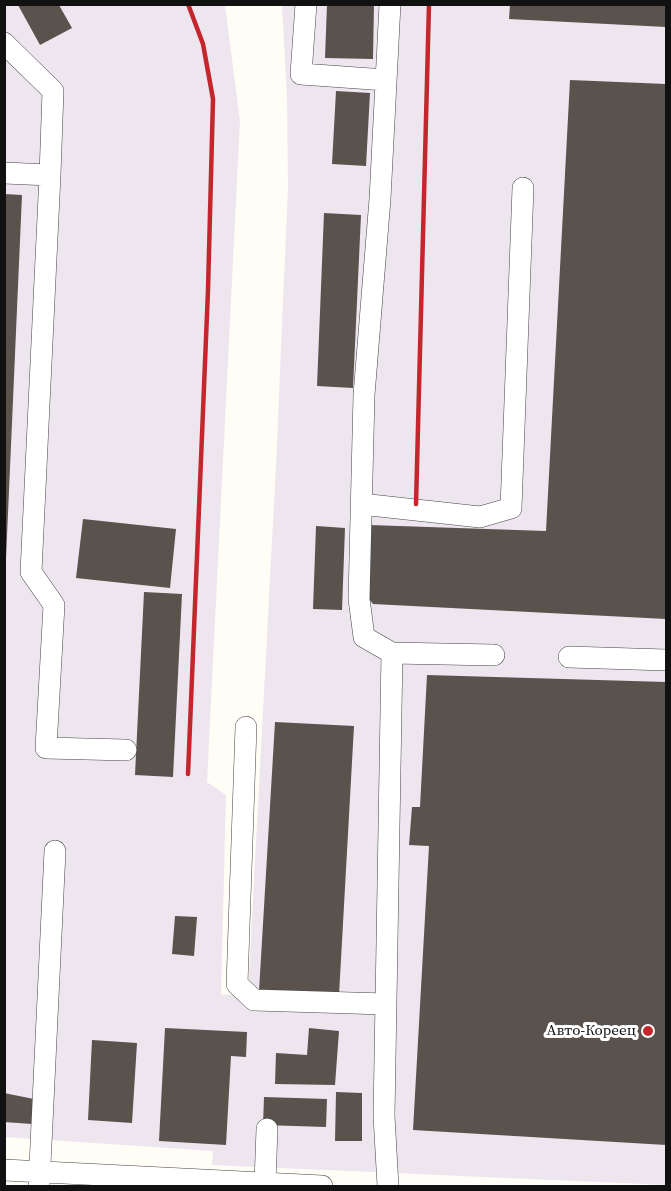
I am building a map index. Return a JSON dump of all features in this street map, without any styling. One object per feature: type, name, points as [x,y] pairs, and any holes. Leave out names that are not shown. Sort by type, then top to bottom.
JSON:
[{"type":"street","points":[[306,4],[300,74],[386,80]]},
{"type":"street","points":[[390,4],[380,199],[364,395],[359,599],[364,637],[392,652],[494,656]]},
{"type":"street","points":[[4,43],[53,91],[31,573],[54,605],[46,748],[126,750]]},
{"type":"street","points":[[4,172],[50,175]]},
{"type":"street","points":[[361,504],[480,517],[511,508],[523,188]]},
{"type":"street","points":[[388,1186],[384,1116],[392,652]]},
{"type":"street","points":[[569,657],[666,660]]},
{"type":"street","points":[[246,728],[237,984],[254,1000],[386,1004]]},
{"type":"street","points":[[39,1179],[55,851]]},
{"type":"street","points":[[265,1183],[267,1129]]},
{"type":"street","points":[[4,1170],[39,1179],[322,1186]]},
{"type":"shaded area","points":[[4,5],[225,5],[240,121],[207,782],[226,795],[221,995],[248,994],[276,465],[288,186],[287,97],[282,5],[666,5],[666,1185],[212,1165],[213,1151],[5,1137]]},
{"type":"building","points":[[327,4],[374,4],[373,59],[325,58]]},
{"type":"building","points":[[510,4],[666,4],[666,27],[509,19]]},
{"type":"building","points":[[18,5],[59,5],[72,28],[40,45]]},
{"type":"building","points":[[570,80],[666,84],[666,619],[373,604],[366,595],[369,525],[546,531]]},
{"type":"building","points":[[336,91],[370,93],[366,166],[332,164]]},
{"type":"building","points":[[4,194],[22,195],[6,559],[4,559]]},
{"type":"building","points":[[324,213],[361,215],[353,388],[317,386]]},
{"type":"building","points":[[83,519],[176,529],[170,588],[76,578]]},
{"type":"building","points":[[316,526],[345,528],[342,610],[313,609]]},
{"type":"building","points":[[144,592],[182,594],[173,777],[135,775]]},
{"type":"building","points":[[427,675],[666,682],[666,1145],[413,1130],[429,846],[409,845],[412,807],[420,807]]},
{"type":"building","points":[[275,722],[354,726],[339,995],[259,991]]},
{"type":"building","points":[[175,916],[197,917],[194,956],[172,954]]},
{"type":"building","points":[[165,1028],[247,1032],[246,1057],[231,1056],[226,1145],[159,1141]]},
{"type":"building","points":[[309,1028],[339,1031],[335,1085],[275,1084],[276,1053],[307,1055]]},
{"type":"building","points":[[92,1040],[137,1043],[132,1123],[88,1120]]},
{"type":"building","points":[[336,1092],[362,1093],[362,1141],[335,1141]]},
{"type":"building","points":[[4,1093],[34,1099],[32,1124],[4,1122]]},
{"type":"building","points":[[264,1097],[327,1099],[326,1127],[263,1125]]},
{"type":"railway","points":[[188,4],[203,44],[213,99],[208,290],[188,774]]},
{"type":"railway","points":[[416,504],[429,4]]},
{"type":"place","name":"Авто-Кореец","points":[[648,1031]]}]
